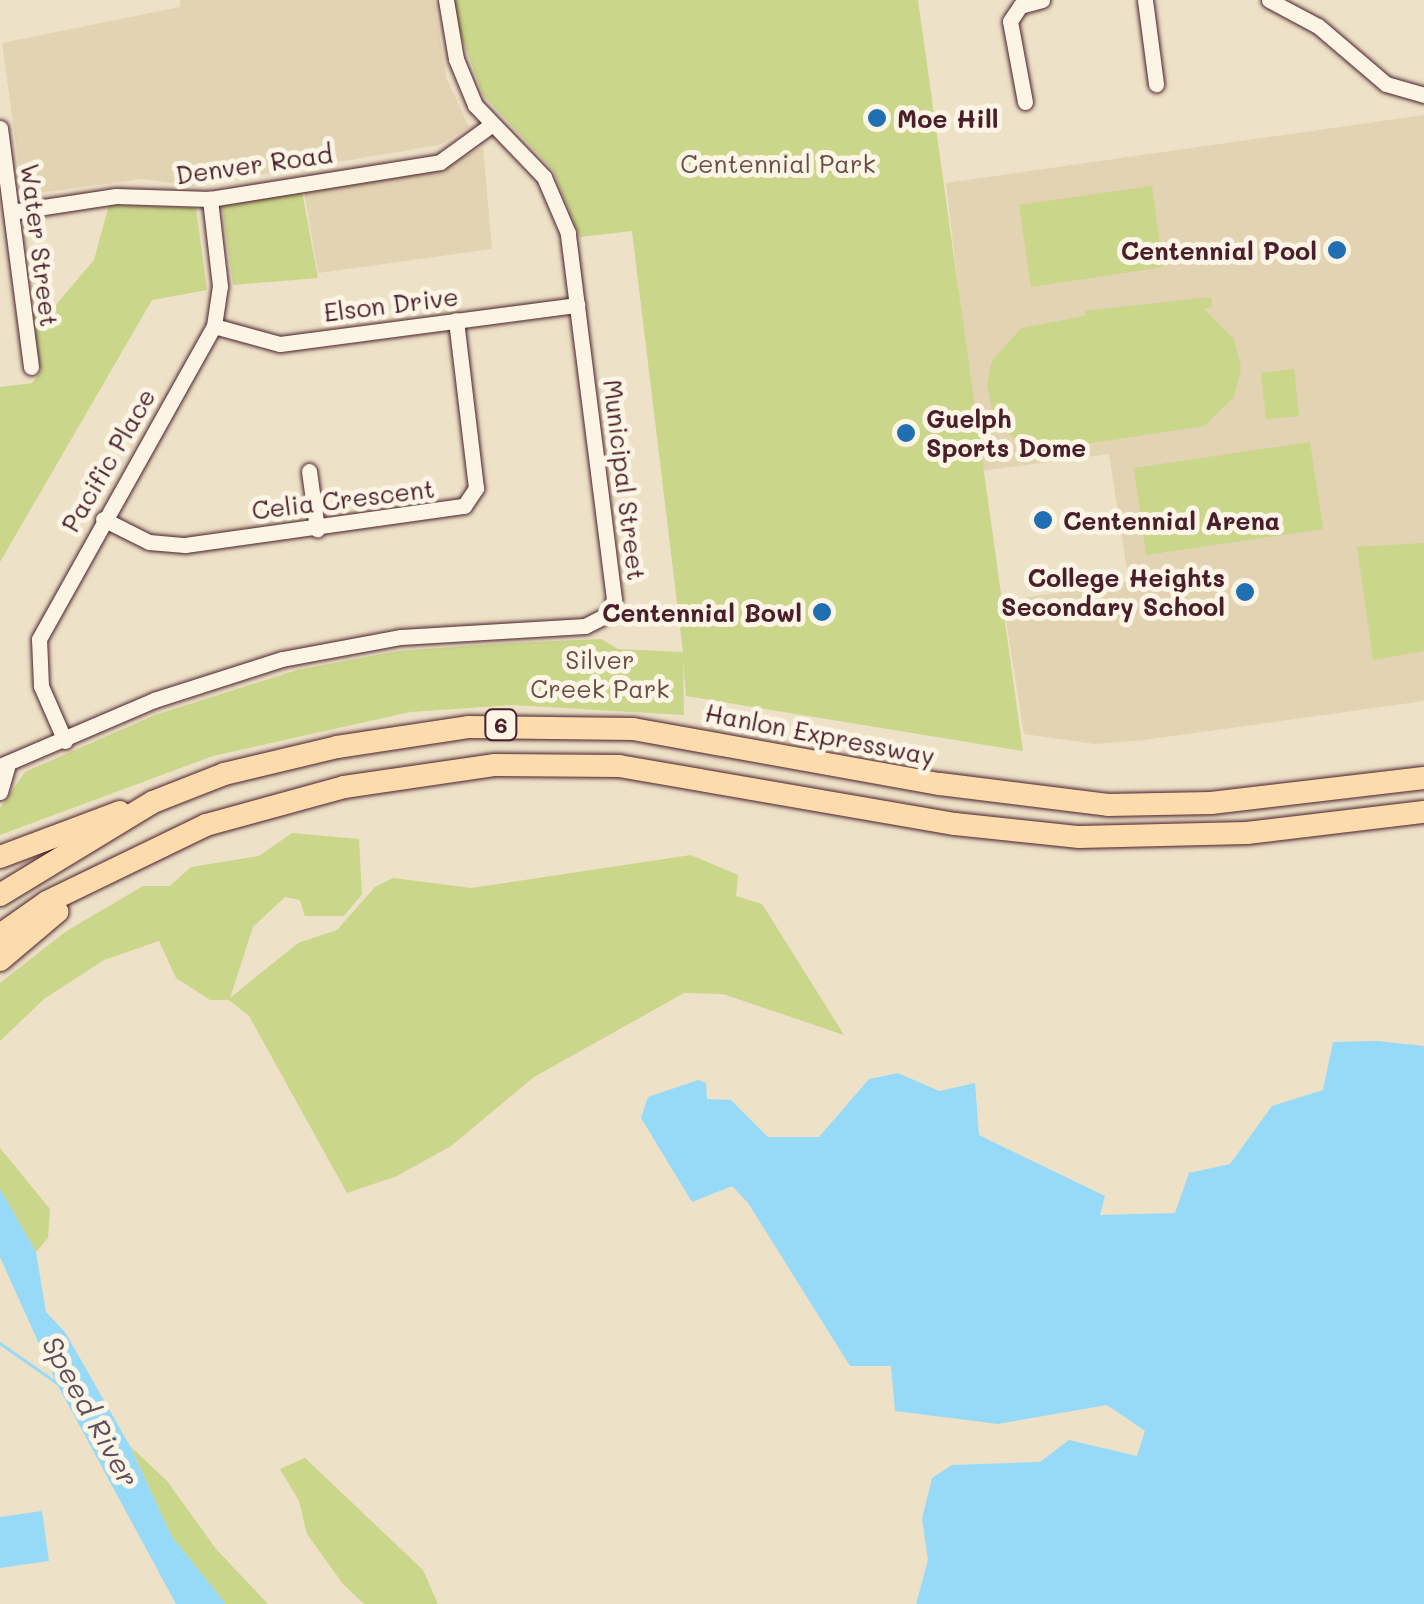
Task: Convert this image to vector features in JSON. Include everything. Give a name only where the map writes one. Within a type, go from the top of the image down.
[{"type":"highway","name":"Hanlon Expressway","points":[[0,895],[152,802],[308,753],[418,732],[518,724],[633,729],[1074,803],[1211,803],[1424,778]]},
{"type":"highway","name":"6","points":[[0,935],[98,879],[206,825],[344,786],[495,764],[675,773],[955,824],[1079,837],[1247,833],[1424,812]]},
{"type":"highway","points":[[0,857],[152,802]]},
{"type":"highway","points":[[0,960],[98,879]]},
{"type":"street","name":"Municipal Street","points":[[0,792],[3,767],[154,700],[282,659],[397,637],[585,626],[605,619],[614,600],[568,233],[552,191],[491,124],[463,82],[446,0]]},
{"type":"street","points":[[1025,102],[1010,21],[1020,6],[1042,0]]},
{"type":"street","points":[[1146,0],[1156,84]]},
{"type":"street","points":[[1269,0],[1318,26],[1386,84],[1424,96]]},
{"type":"street","name":"Denver Road","points":[[11,212],[116,196],[210,199],[440,162],[491,124]]},
{"type":"street","name":"Water Street","points":[[0,128],[31,367]]},
{"type":"street","name":"Pacific Place","points":[[65,741],[40,686],[39,639],[214,326],[220,286],[210,199]]},
{"type":"street","name":"Elson Drive","points":[[214,326],[280,344],[577,306]]},
{"type":"street","name":"Celia Crescent","points":[[103,520],[172,545],[456,510],[470,501],[476,488],[456,320]]},
{"type":"street","points":[[309,471],[316,529]]},
{"type":"shaded area","points":[[180,0],[434,0],[446,77],[469,127],[440,145],[194,186],[142,179],[23,195],[2,43],[180,7]]},
{"type":"shaded area","points":[[1424,115],[1424,701],[1144,740],[1095,744],[1024,734],[1003,601],[1129,582],[1109,454],[980,471],[946,183]]},
{"type":"shaded area","points":[[483,147],[492,249],[318,273],[304,191],[442,169]]},
{"type":"green space","name":"Centennial Park","points":[[448,0],[918,0],[1023,751],[686,696],[683,660],[684,715],[512,705],[410,712],[213,756],[0,835],[0,808],[25,772],[155,715],[297,670],[398,651],[492,644],[601,639],[618,649],[683,652],[632,231],[580,237],[553,170],[483,95]]},
{"type":"green space","points":[[1152,186],[1163,267],[1031,287],[1019,205]]},
{"type":"green space","points":[[302,192],[318,278],[233,285],[222,204]]},
{"type":"green space","points":[[109,205],[196,208],[207,290],[152,300],[0,562],[0,387],[32,383],[41,371],[31,313],[49,313],[94,260]]},
{"type":"green space","points":[[1211,297],[1212,307],[1204,309],[1234,339],[1241,368],[1234,397],[1204,426],[1045,450],[1012,437],[993,415],[987,385],[992,361],[1021,328],[1085,316],[1085,311]]},
{"type":"green space","points":[[1294,369],[1299,416],[1266,419],[1261,373]]},
{"type":"green space","points":[[1310,442],[1323,529],[1146,555],[1134,468]]},
{"type":"green space","points":[[1424,543],[1424,651],[1373,660],[1357,547]]},
{"type":"green space","points":[[292,833],[359,839],[362,894],[344,916],[305,916],[300,900],[285,897],[253,927],[230,998],[298,943],[337,930],[375,887],[393,878],[471,888],[691,855],[738,875],[736,896],[762,904],[844,1035],[723,994],[684,993],[534,1077],[451,1146],[397,1176],[347,1193],[249,1016],[229,1000],[210,1000],[176,978],[159,941],[104,960],[44,999],[0,1041],[0,983],[65,932],[143,886],[170,886],[191,867],[259,856]]},
{"type":"green space","points":[[0,1148],[50,1209],[48,1238],[36,1252],[0,1189]]},
{"type":"green space","points":[[130,1446],[167,1481],[216,1549],[268,1604],[226,1604],[172,1537]]},
{"type":"green space","points":[[305,1458],[423,1570],[438,1604],[364,1604],[343,1584],[307,1534],[299,1501],[280,1469]]},
{"type":"water","points":[[1333,1042],[1424,1046],[1424,1604],[916,1604],[928,1560],[922,1519],[932,1478],[952,1465],[1040,1462],[1069,1440],[1137,1456],[1145,1431],[1107,1405],[998,1424],[895,1411],[891,1366],[850,1366],[748,1203],[732,1186],[692,1202],[641,1118],[648,1097],[698,1080],[706,1083],[707,1099],[731,1100],[768,1137],[819,1137],[869,1079],[898,1073],[939,1091],[975,1083],[979,1135],[1105,1196],[1100,1215],[1175,1213],[1189,1173],[1230,1164],[1272,1106],[1323,1090]]},
{"type":"water","name":"Speed River","points":[[0,1189],[36,1252],[46,1312],[65,1332],[130,1446],[172,1537],[226,1604],[176,1604],[57,1384],[0,1257]]},
{"type":"water","points":[[42,1511],[49,1561],[0,1568],[0,1517]]},
{"type":"waterway","name":"Speed River","points":[[0,1343],[60,1385]]},
{"type":"place","name":"Moe Hill","points":[[877,118]]},
{"type":"place","name":"Centennial Pool","points":[[1337,250]]},
{"type":"place","name":"Guelph Sports Dome","points":[[906,433]]},
{"type":"place","name":"Centennial Arena","points":[[1043,520]]},
{"type":"place","name":"College Heights Secondary School","points":[[1245,592]]},
{"type":"place","name":"Centennial Bowl","points":[[822,612]]},
{"type":"park label","name":"Silver Creek Park","points":[[600,674]]}]
